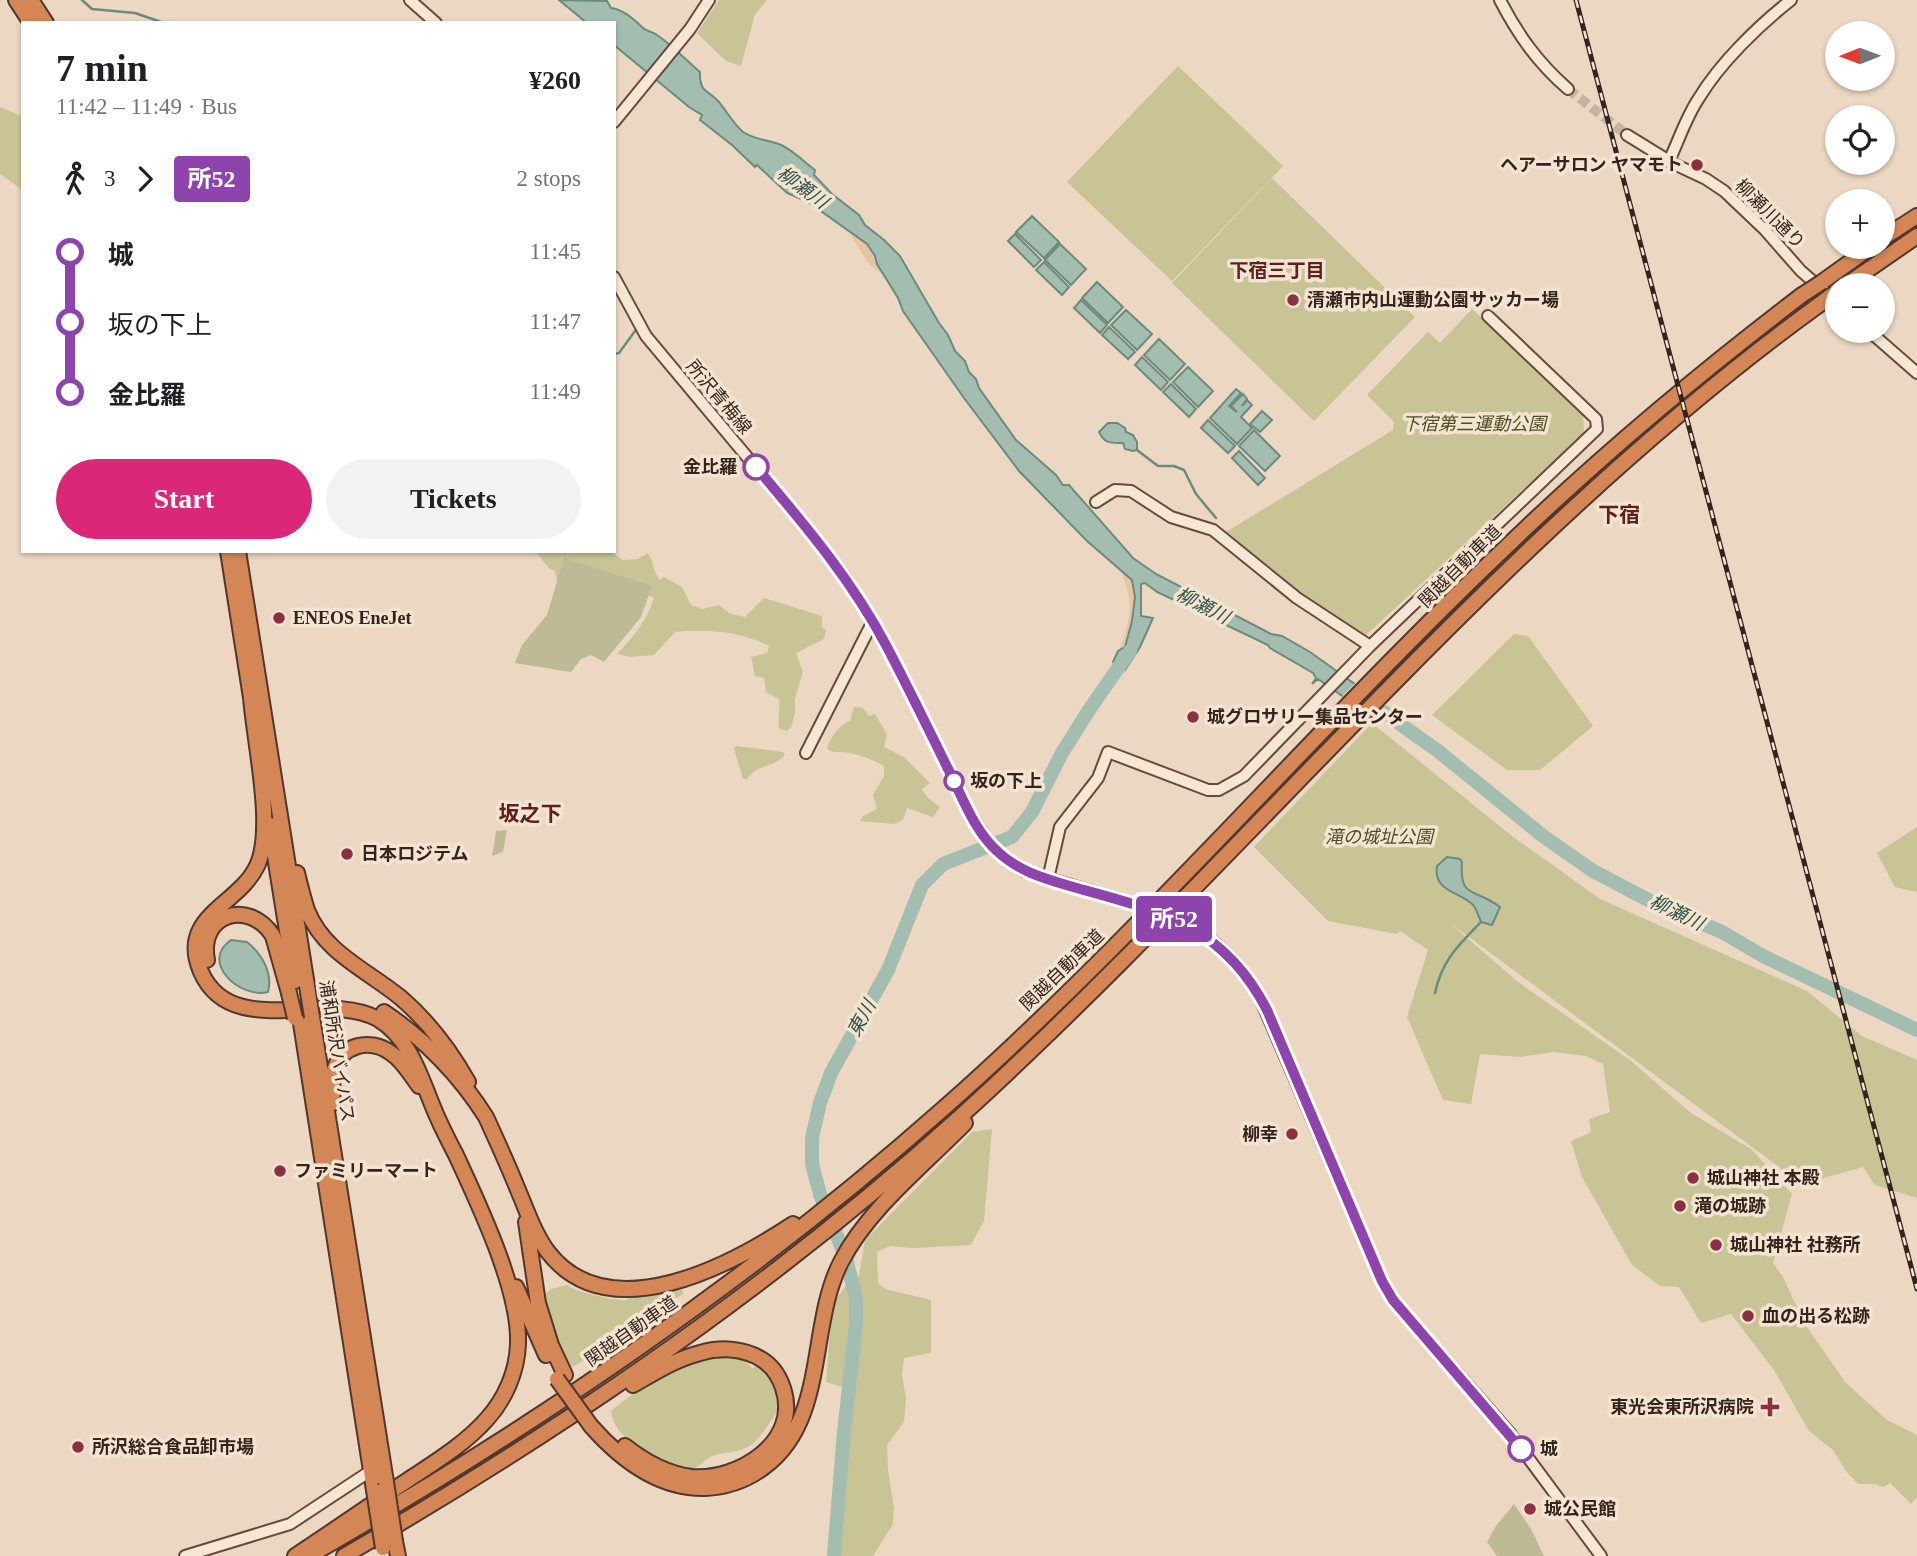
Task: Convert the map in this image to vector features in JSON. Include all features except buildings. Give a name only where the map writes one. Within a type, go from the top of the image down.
[{"type":"highway","points":[[16,0],[30,21]]},
{"type":"highway","points":[[31,0],[45,21]]},
{"type":"highway","points":[[1895,230],[1917,216]]},
{"type":"highway","name":"関越自動車道","points":[[1866,273],[1917,236]]},
{"type":"highway","name":"関越自動車道","points":[[309,1556],[438,1481],[666,1331],[946,1107],[1109,951],[1417,635],[1567,489],[1652,414],[1802,295],[1854,259]]},
{"type":"highway","name":"関越自動車道","points":[[344,1556],[477,1476],[675,1346],[850,1212],[961,1116],[1139,943],[1431,644],[1541,537],[1662,429],[1825,302]]},
{"type":"highway","name":"浦和所沢バイパス","points":[[228,553],[312,1089],[377,1467],[388,1548],[398,1556]]},
{"type":"highway","name":"浦和所沢バイパス","points":[[238,553],[271,759],[298,993]]},
{"type":"highway","points":[[251,697],[264,841],[259,860],[250,877],[207,917],[198,931],[196,948],[202,975],[219,995],[243,1007],[274,1010],[334,1007],[355,1010],[375,1018],[392,1030],[406,1047],[419,1071],[484,1219],[561,1377],[613,1448],[636,1467],[673,1484],[710,1488],[735,1482],[758,1472],[789,1443],[803,1414],[826,1302],[835,1275],[861,1231],[966,1122],[1026,1053]]},
{"type":"highway","points":[[271,759],[304,899],[313,922],[334,949],[390,989],[423,1018],[454,1057],[486,1117],[538,1236],[555,1260],[588,1282],[621,1288],[656,1286],[709,1270],[811,1216]]},
{"type":"highway","points":[[298,993],[277,946],[263,923],[249,916],[234,915],[227,916],[214,925],[207,938],[206,955],[211,971],[227,990],[253,1001],[342,999],[373,1007],[409,1031],[442,1062],[469,1091],[486,1117]]},
{"type":"highway","name":"浦和所沢バイパス","points":[[302,1018],[336,1169],[377,1467]]},
{"type":"highway","points":[[336,1169],[333,1073],[340,1058],[351,1048],[366,1044],[389,1051],[403,1064],[432,1104]]},
{"type":"highway","points":[[518,1190],[526,1216],[538,1303],[561,1377]]},
{"type":"highway","points":[[295,1556],[459,1444],[487,1419],[502,1397],[516,1360],[516,1319],[510,1292],[484,1219]]},
{"type":"highway","points":[[477,1476],[515,1457],[653,1373],[696,1353],[732,1349],[758,1357],[778,1376],[785,1393],[783,1421],[775,1440],[754,1461],[720,1475],[689,1476],[657,1467],[595,1424]]},
{"type":"street","points":[[410,0],[434,21]]},
{"type":"street","points":[[616,120],[684,36],[709,0]]},
{"type":"street","points":[[1500,0],[1511,23],[1532,54],[1568,89]]},
{"type":"street","points":[[1669,161],[1691,111],[1706,86],[1770,18],[1791,0]]},
{"type":"street","name":"柳瀬川通り","points":[[1627,135],[1724,191],[1765,230],[1801,271],[1825,285]]},
{"type":"street","name":"所沢青梅線","points":[[616,282],[646,336],[829,555],[873,621],[983,834],[1005,858],[1024,871],[1181,921],[1209,938],[1232,958],[1259,996],[1382,1281],[1393,1300],[1509,1432],[1601,1556]]},
{"type":"street","points":[[1048,879],[1060,827],[1098,778],[1108,752],[1208,790],[1219,790],[1244,776],[1370,646],[1597,429],[1596,419],[1488,316]]},
{"type":"street","points":[[1883,343],[1917,373]]},
{"type":"street","points":[[1096,502],[1115,490],[1131,491],[1171,517],[1213,530],[1297,598],[1370,646]]},
{"type":"street","points":[[806,753],[873,621]]},
{"type":"street","points":[[186,1556],[290,1524],[377,1467]]},
{"type":"green space","points":[[719,0],[767,0],[755,14],[741,66],[726,61],[697,33]]},
{"type":"green space","points":[[1178,66],[1283,166],[1172,281],[1067,182]]},
{"type":"green space","points":[[0,107],[21,116],[21,189],[0,174]]},
{"type":"green space","name":"清瀬市内山運動公園サッカー場","points":[[1272,178],[1415,317],[1314,421],[1172,283]]},
{"type":"green space","name":"下宿第三運動公園","points":[[1472,309],[1583,415],[1584,433],[1365,636],[1301,593],[1226,532],[1393,430],[1394,422],[1367,395],[1428,332],[1440,343]]},
{"type":"green space","points":[[537,553],[613,553],[623,560],[638,559],[648,553],[660,580],[664,577],[682,587],[691,605],[702,609],[718,605],[731,614],[745,617],[764,598],[822,616],[822,627],[826,630],[824,639],[796,653],[803,672],[795,698],[791,728],[786,731],[779,728],[779,699],[766,692],[764,678],[755,676],[751,657],[767,653],[769,646],[735,634],[687,631],[675,632],[654,655],[630,657],[617,654],[639,628],[654,598],[635,588],[558,584],[555,571]]},
{"type":"green space","points":[[1514,634],[1528,636],[1593,726],[1540,770],[1507,770],[1432,715]]},
{"type":"green space","points":[[854,707],[863,708],[869,716],[875,714],[887,734],[884,747],[904,757],[930,783],[922,789],[927,797],[940,807],[933,817],[907,808],[903,820],[895,824],[860,821],[863,816],[877,809],[873,795],[884,776],[884,766],[858,755],[827,749],[836,732],[850,721]]},
{"type":"green space","name":"滝の城址公園","points":[[1372,723],[1512,836],[1600,899],[1807,991],[1862,1036],[1917,1060],[1917,1198],[1875,1185],[1863,1167],[1802,1184],[1450,923],[1518,982],[1631,1061],[1691,1113],[1751,1149],[1792,1194],[1773,1263],[1783,1277],[1804,1323],[1846,1383],[1887,1420],[1917,1435],[1917,1497],[1911,1504],[1890,1483],[1883,1487],[1858,1484],[1833,1450],[1809,1431],[1774,1370],[1731,1314],[1701,1323],[1679,1287],[1660,1286],[1632,1265],[1582,1177],[1571,1141],[1591,1132],[1589,1119],[1610,1112],[1603,1064],[1586,1056],[1553,1052],[1521,1057],[1480,1054],[1471,1104],[1443,1100],[1407,1017],[1428,950],[1400,931],[1397,934],[1328,921],[1254,847]]},
{"type":"green space","points":[[736,746],[783,752],[785,755],[743,779],[734,749]]},
{"type":"green space","points":[[1917,827],[1917,892],[1895,887],[1877,853]]},
{"type":"green space","points":[[992,1129],[984,1221],[971,1245],[914,1248],[890,1246],[877,1252],[878,1283],[885,1289],[931,1300],[931,1353],[904,1358],[904,1422],[887,1445],[894,1509],[893,1524],[873,1556],[837,1556],[854,1391],[826,1382],[832,1305],[845,1287],[859,1276],[865,1240],[972,1132]]},
{"type":"green space","points":[[567,1285],[586,1293],[622,1300],[627,1300],[630,1296],[648,1297],[676,1288],[684,1294],[674,1299],[649,1323],[610,1331],[612,1336],[618,1334],[623,1338],[620,1343],[571,1367],[557,1343],[545,1295],[551,1289]]},
{"type":"green space","points":[[710,1357],[743,1359],[752,1368],[759,1366],[774,1385],[778,1406],[754,1443],[741,1450],[710,1457],[698,1467],[688,1469],[660,1460],[635,1445],[619,1431],[611,1411],[622,1402],[671,1372]]},
{"type":"sand","points":[[850,234],[867,244],[882,274],[868,263]]},
{"type":"sand","points":[[1120,569],[1131,579],[1135,596],[1130,629],[1119,651],[1130,610],[1128,591]]},
{"type":"shaded area","points":[[564,558],[652,586],[641,617],[604,662],[591,655],[581,659],[571,672],[515,663],[522,645],[547,615]]},
{"type":"shaded area","points":[[507,830],[503,852],[492,856],[496,831]]},
{"type":"shaded area","points":[[1514,1504],[1531,1529],[1544,1556],[1497,1556],[1487,1542]]},
{"type":"water","points":[[559,0],[607,1],[611,8],[633,18],[644,29],[663,39],[700,72],[703,88],[719,102],[743,132],[784,146],[815,170],[814,175],[832,194],[859,215],[865,225],[900,256],[955,351],[965,361],[979,388],[1016,440],[1056,475],[1063,485],[1069,485],[1133,558],[1156,574],[1310,652],[1391,710],[1379,722],[1318,679],[1312,684],[1316,678],[1313,673],[1268,645],[1157,592],[1145,583],[1141,584],[1141,616],[1153,618],[1140,647],[1125,670],[1113,662],[1118,651],[1125,647],[1132,621],[1135,597],[1132,580],[1087,541],[1019,471],[903,311],[867,244],[808,202],[787,193],[757,165],[755,167],[700,120],[702,115],[616,47],[616,21],[585,21]]},
{"type":"water","points":[[1032,216],[1059,242],[1044,258],[1016,232]]},
{"type":"water","points":[[1015,234],[1041,260],[1034,267],[1008,241]]},
{"type":"water","points":[[1060,244],[1086,269],[1071,285],[1045,260]]},
{"type":"water","points":[[1044,262],[1069,287],[1062,295],[1036,270]]},
{"type":"water","points":[[1097,282],[1123,307],[1108,323],[1082,298]]},
{"type":"water","points":[[1081,300],[1107,325],[1100,333],[1074,308]]},
{"type":"water","points":[[1126,310],[1152,334],[1137,350],[1111,325]]},
{"type":"water","points":[[1109,327],[1135,352],[1128,359],[1102,335]]},
{"type":"water","points":[[1159,339],[1185,364],[1170,380],[1144,355]]},
{"type":"water","points":[[1142,357],[1168,382],[1161,390],[1135,365]]},
{"type":"water","points":[[1188,367],[1213,391],[1198,407],[1173,382]]},
{"type":"water","points":[[1171,384],[1196,409],[1189,417],[1163,392]]},
{"type":"water","points":[[1236,389],[1241,393],[1229,406],[1237,412],[1231,406],[1243,394],[1247,399],[1242,406],[1247,400],[1252,405],[1241,417],[1252,428],[1237,444],[1210,418]]},
{"type":"water","points":[[1262,411],[1272,420],[1260,432],[1250,424]]},
{"type":"water","points":[[1208,420],[1235,446],[1228,453],[1201,428]]},
{"type":"water","points":[[1108,423],[1117,423],[1133,435],[1137,450],[1125,449],[1123,443],[1111,443],[1103,439],[1099,432]]},
{"type":"water","points":[[1254,430],[1280,456],[1265,471],[1239,446]]},
{"type":"water","points":[[1239,451],[1265,478],[1258,485],[1232,458]]},
{"type":"water","points":[[1447,857],[1460,859],[1462,862],[1466,888],[1500,907],[1492,925],[1481,922],[1469,901],[1439,882],[1437,866]]},
{"type":"water","points":[[231,940],[247,942],[262,958],[268,971],[268,992],[246,990],[227,977],[219,958],[222,949]]},
{"type":"pier","points":[[1357,681],[1388,704],[1372,721],[1340,699]]},
{"type":"waterway","points":[[82,0],[92,9],[135,13],[158,21]]},
{"type":"waterway","points":[[616,354],[635,331]]},
{"type":"waterway","points":[[1137,450],[1158,466],[1174,466],[1184,470],[1196,494],[1216,518]]},
{"type":"waterway","name":"東川","points":[[834,1556],[856,1325],[856,1299],[846,1258],[820,1194],[812,1164],[812,1138],[820,1103],[831,1073],[888,970],[922,885],[943,864],[1012,837],[1032,812],[1062,753],[1130,651]]},
{"type":"waterway","name":"柳瀬川","points":[[1372,704],[1438,751],[1543,836],[1593,871],[1917,1030]]},
{"type":"waterway","points":[[1435,993],[1447,962],[1481,922]]},
{"type":"tunnel","points":[[1568,89],[1627,135]]},
{"type":"railway","points":[[1576,0],[1917,1289]]},
{"type":"bus line","name":"所52","points":[[756,467],[829,555],[876,626],[969,811],[990,844],[1024,871],[1181,921],[1209,938],[1242,969],[1267,1010],[1382,1281],[1393,1300],[1521,1449]]},
{"type":"place","name":"ヘアーサロン ヤマモト","points":[[1697,165]]},
{"type":"place","name":"清瀬市内山運動公園サッカー場","points":[[1293,300]]},
{"type":"place","name":"金比羅","points":[[756,467]]},
{"type":"place","name":"ENEOS EneJet","points":[[279,618]]},
{"type":"place","name":"城グロサリー集品センター","points":[[1193,717]]},
{"type":"place","name":"坂の下上","points":[[954,781]]},
{"type":"place","name":"日本ロジテム","points":[[347,854]]},
{"type":"place","name":"柳幸","points":[[1292,1134]]},
{"type":"place","name":"ファミリーマート","points":[[280,1171]]},
{"type":"place","name":"城山神社 本殿","points":[[1693,1178]]},
{"type":"place","name":"滝の城跡","points":[[1680,1206]]},
{"type":"place","name":"城山神社 社務所","points":[[1716,1245]]},
{"type":"place","name":"血の出る松跡","points":[[1748,1316]]},
{"type":"place","name":"東光会東所沢病院","points":[[1770,1407]]},
{"type":"place","name":"所沢総合食品卸市場","points":[[78,1447]]},
{"type":"place","name":"城","points":[[1521,1449]]},
{"type":"place","name":"城公民館","points":[[1530,1509]]},
{"type":"district","name":"下宿三丁目","points":[[1277,270]]},
{"type":"district","name":"下宿","points":[[1619,515]]},
{"type":"district","name":"坂之下","points":[[530,814]]}]
